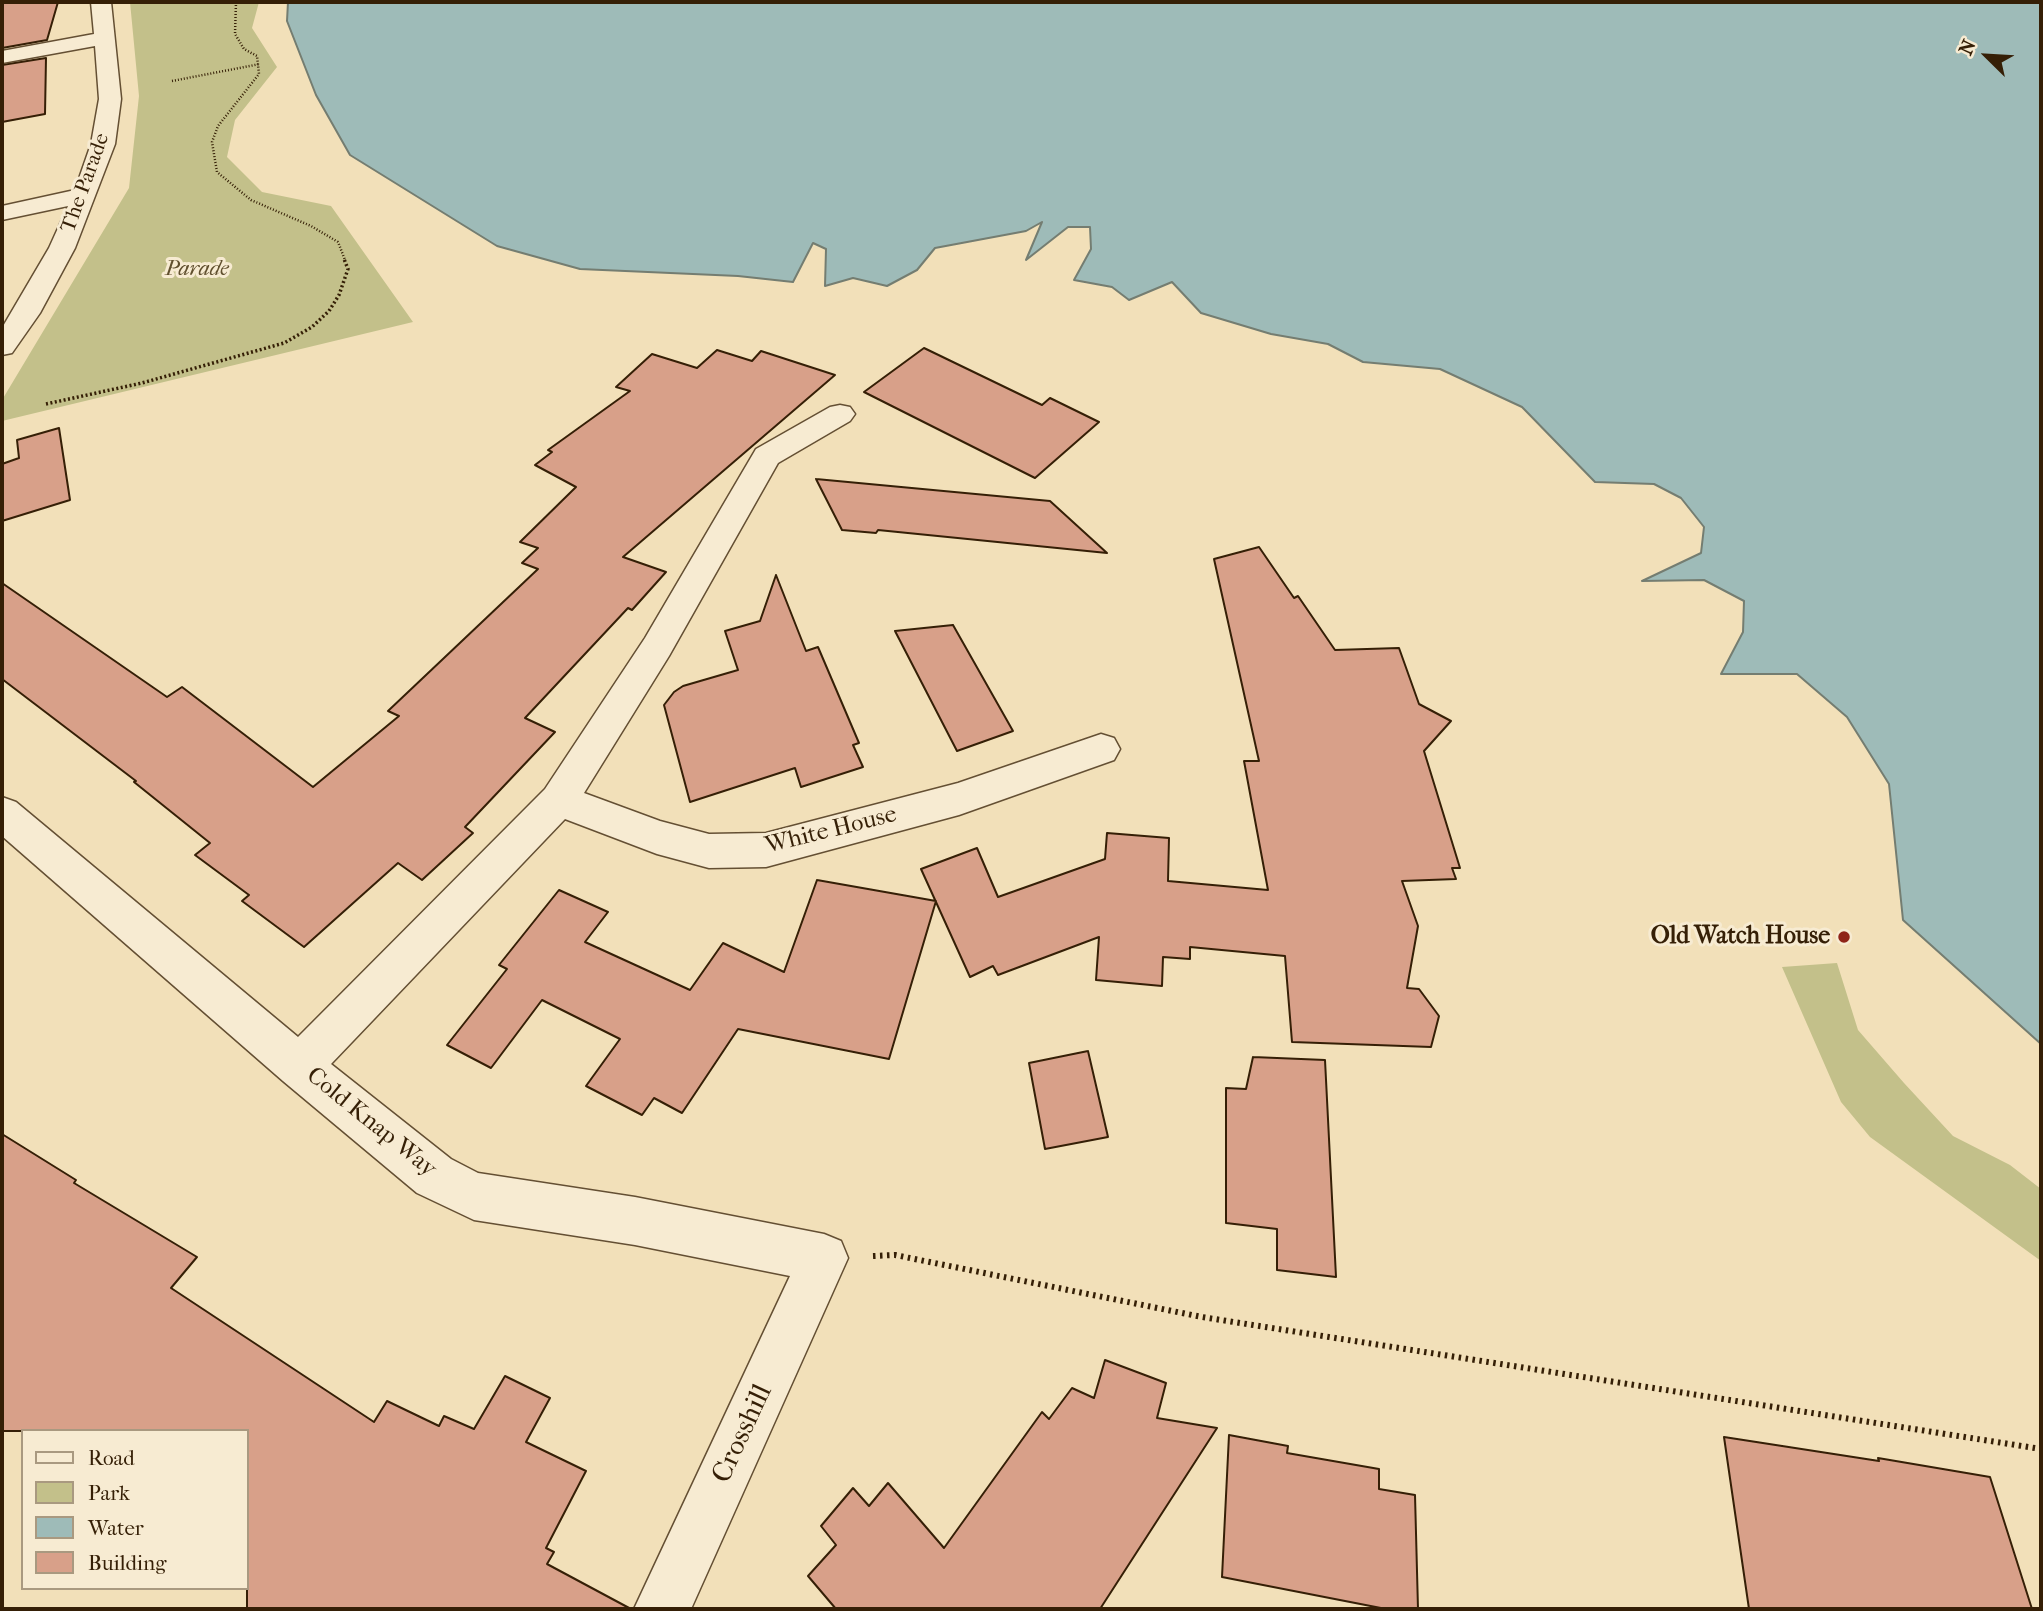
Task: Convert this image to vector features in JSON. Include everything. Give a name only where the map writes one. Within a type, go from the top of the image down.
[{"type":"street","name":"The Parade","points":[[2,347],[26,313],[62,248],[103,145],[110,99],[101,2]]},
{"type":"street","points":[[2,57],[104,38]]},
{"type":"street","points":[[2,214],[85,195]]},
{"type":"street","points":[[299,1066],[559,800],[657,647],[767,456],[840,414]]},
{"type":"street","name":"White House","points":[[559,800],[657,837],[709,851],[766,850],[959,799],[1101,749]]},
{"type":"street","name":"Cold Knap Way","points":[[2,813],[299,1066],[434,1176],[474,1196],[635,1221],[824,1258]]},
{"type":"street","name":"Crosshill","points":[[662,1609],[824,1258]]},
{"type":"path","points":[[46,404],[142,383],[284,343],[312,327],[329,311],[339,295],[348,270],[338,242],[311,226],[251,200],[217,172],[212,142],[218,126],[259,74],[257,56],[244,49],[234,34],[236,2]]},
{"type":"path","points":[[172,81],[260,64]]},
{"type":"path","points":[[824,1258],[895,1255],[1202,1317],[2041,1449]]},
{"type":"green space","name":"Parade","points":[[130,2],[259,2],[252,28],[277,67],[235,120],[227,157],[262,192],[331,206],[413,322],[2,421],[2,400],[129,188],[139,96]]},
{"type":"green space","points":[[1837,963],[1858,1030],[1904,1083],[1953,1136],[2010,1165],[2041,1189],[2041,1261],[1870,1137],[1841,1102],[1782,967]]},
{"type":"water","points":[[288,2],[2041,2],[2041,1044],[1903,920],[1889,784],[1847,717],[1797,674],[1721,674],[1743,632],[1744,601],[1704,580],[1642,581],[1701,553],[1704,527],[1681,498],[1654,484],[1595,482],[1522,407],[1440,369],[1363,362],[1328,344],[1271,334],[1201,313],[1172,282],[1129,300],[1112,287],[1074,280],[1091,249],[1090,227],[1068,227],[1026,260],[1042,222],[1026,231],[935,248],[917,270],[887,286],[853,278],[825,286],[826,249],[813,243],[793,282],[738,276],[580,269],[497,246],[350,155],[316,95],[287,21]]},
{"type":"building","points":[[2,2],[58,2],[47,40],[2,48]]},
{"type":"building","points":[[46,58],[45,114],[2,122],[2,65]]},
{"type":"building","points":[[924,348],[1042,405],[1050,398],[1099,422],[1035,478],[864,392]]},
{"type":"building","points":[[717,350],[752,361],[761,351],[835,375],[623,557],[666,572],[632,610],[628,608],[525,718],[555,732],[465,827],[473,833],[422,880],[398,863],[304,947],[242,901],[249,895],[195,855],[210,843],[134,782],[136,781],[2,679],[2,583],[167,697],[182,687],[313,787],[399,716],[388,711],[538,569],[522,563],[538,548],[520,542],[576,487],[535,465],[552,452],[548,450],[630,391],[616,387],[652,354],[697,368]]},
{"type":"building","points":[[59,428],[70,500],[2,521],[2,464],[19,458],[17,440]]},
{"type":"building","points":[[816,479],[1050,501],[1107,553],[878,530],[876,533],[842,530]]},
{"type":"building","points":[[1259,547],[1294,598],[1298,596],[1335,650],[1399,648],[1419,704],[1451,721],[1424,751],[1460,868],[1452,868],[1456,879],[1402,881],[1418,926],[1407,988],[1419,989],[1439,1016],[1431,1047],[1292,1042],[1285,956],[1190,947],[1190,959],[1163,957],[1162,986],[1096,980],[1099,937],[998,975],[993,966],[970,977],[921,869],[977,848],[998,897],[1105,859],[1107,833],[1169,838],[1168,881],[1268,890],[1244,761],[1259,761],[1214,559]]},
{"type":"building","points":[[776,575],[806,651],[818,647],[859,743],[853,745],[863,767],[801,787],[795,768],[690,802],[664,705],[674,692],[683,686],[738,670],[725,631],[760,621]]},
{"type":"building","points":[[953,625],[1013,731],[957,751],[895,631]]},
{"type":"building","points":[[817,880],[936,901],[889,1059],[738,1029],[682,1113],[654,1098],[642,1115],[586,1086],[620,1039],[542,1000],[491,1068],[447,1045],[507,969],[499,965],[559,890],[608,912],[585,942],[690,990],[723,943],[784,972]]},
{"type":"building","points":[[1088,1051],[1108,1137],[1045,1149],[1029,1063]]},
{"type":"building","points":[[1253,1057],[1325,1060],[1336,1277],[1277,1270],[1277,1229],[1226,1223],[1226,1088],[1246,1089]]},
{"type":"building","points":[[2,1134],[76,1180],[74,1183],[197,1257],[171,1288],[374,1422],[387,1401],[439,1426],[444,1416],[474,1429],[505,1376],[550,1398],[526,1442],[586,1471],[546,1548],[554,1552],[547,1564],[631,1609],[247,1609],[248,1429],[2,1431]]},
{"type":"building","points":[[1105,1360],[1166,1383],[1157,1418],[1217,1428],[1100,1609],[836,1609],[808,1576],[836,1545],[821,1526],[853,1488],[869,1506],[888,1483],[944,1548],[1042,1412],[1049,1419],[1072,1388],[1094,1398]]},
{"type":"building","points":[[1229,1435],[1288,1446],[1287,1453],[1379,1469],[1379,1489],[1415,1495],[1418,1609],[1386,1609],[1222,1577]]},
{"type":"building","points":[[1724,1437],[1879,1461],[1878,1458],[1990,1477],[2032,1609],[1749,1609]]},
{"type":"place","name":"Old Watch House","points":[[1844,937]]}]
